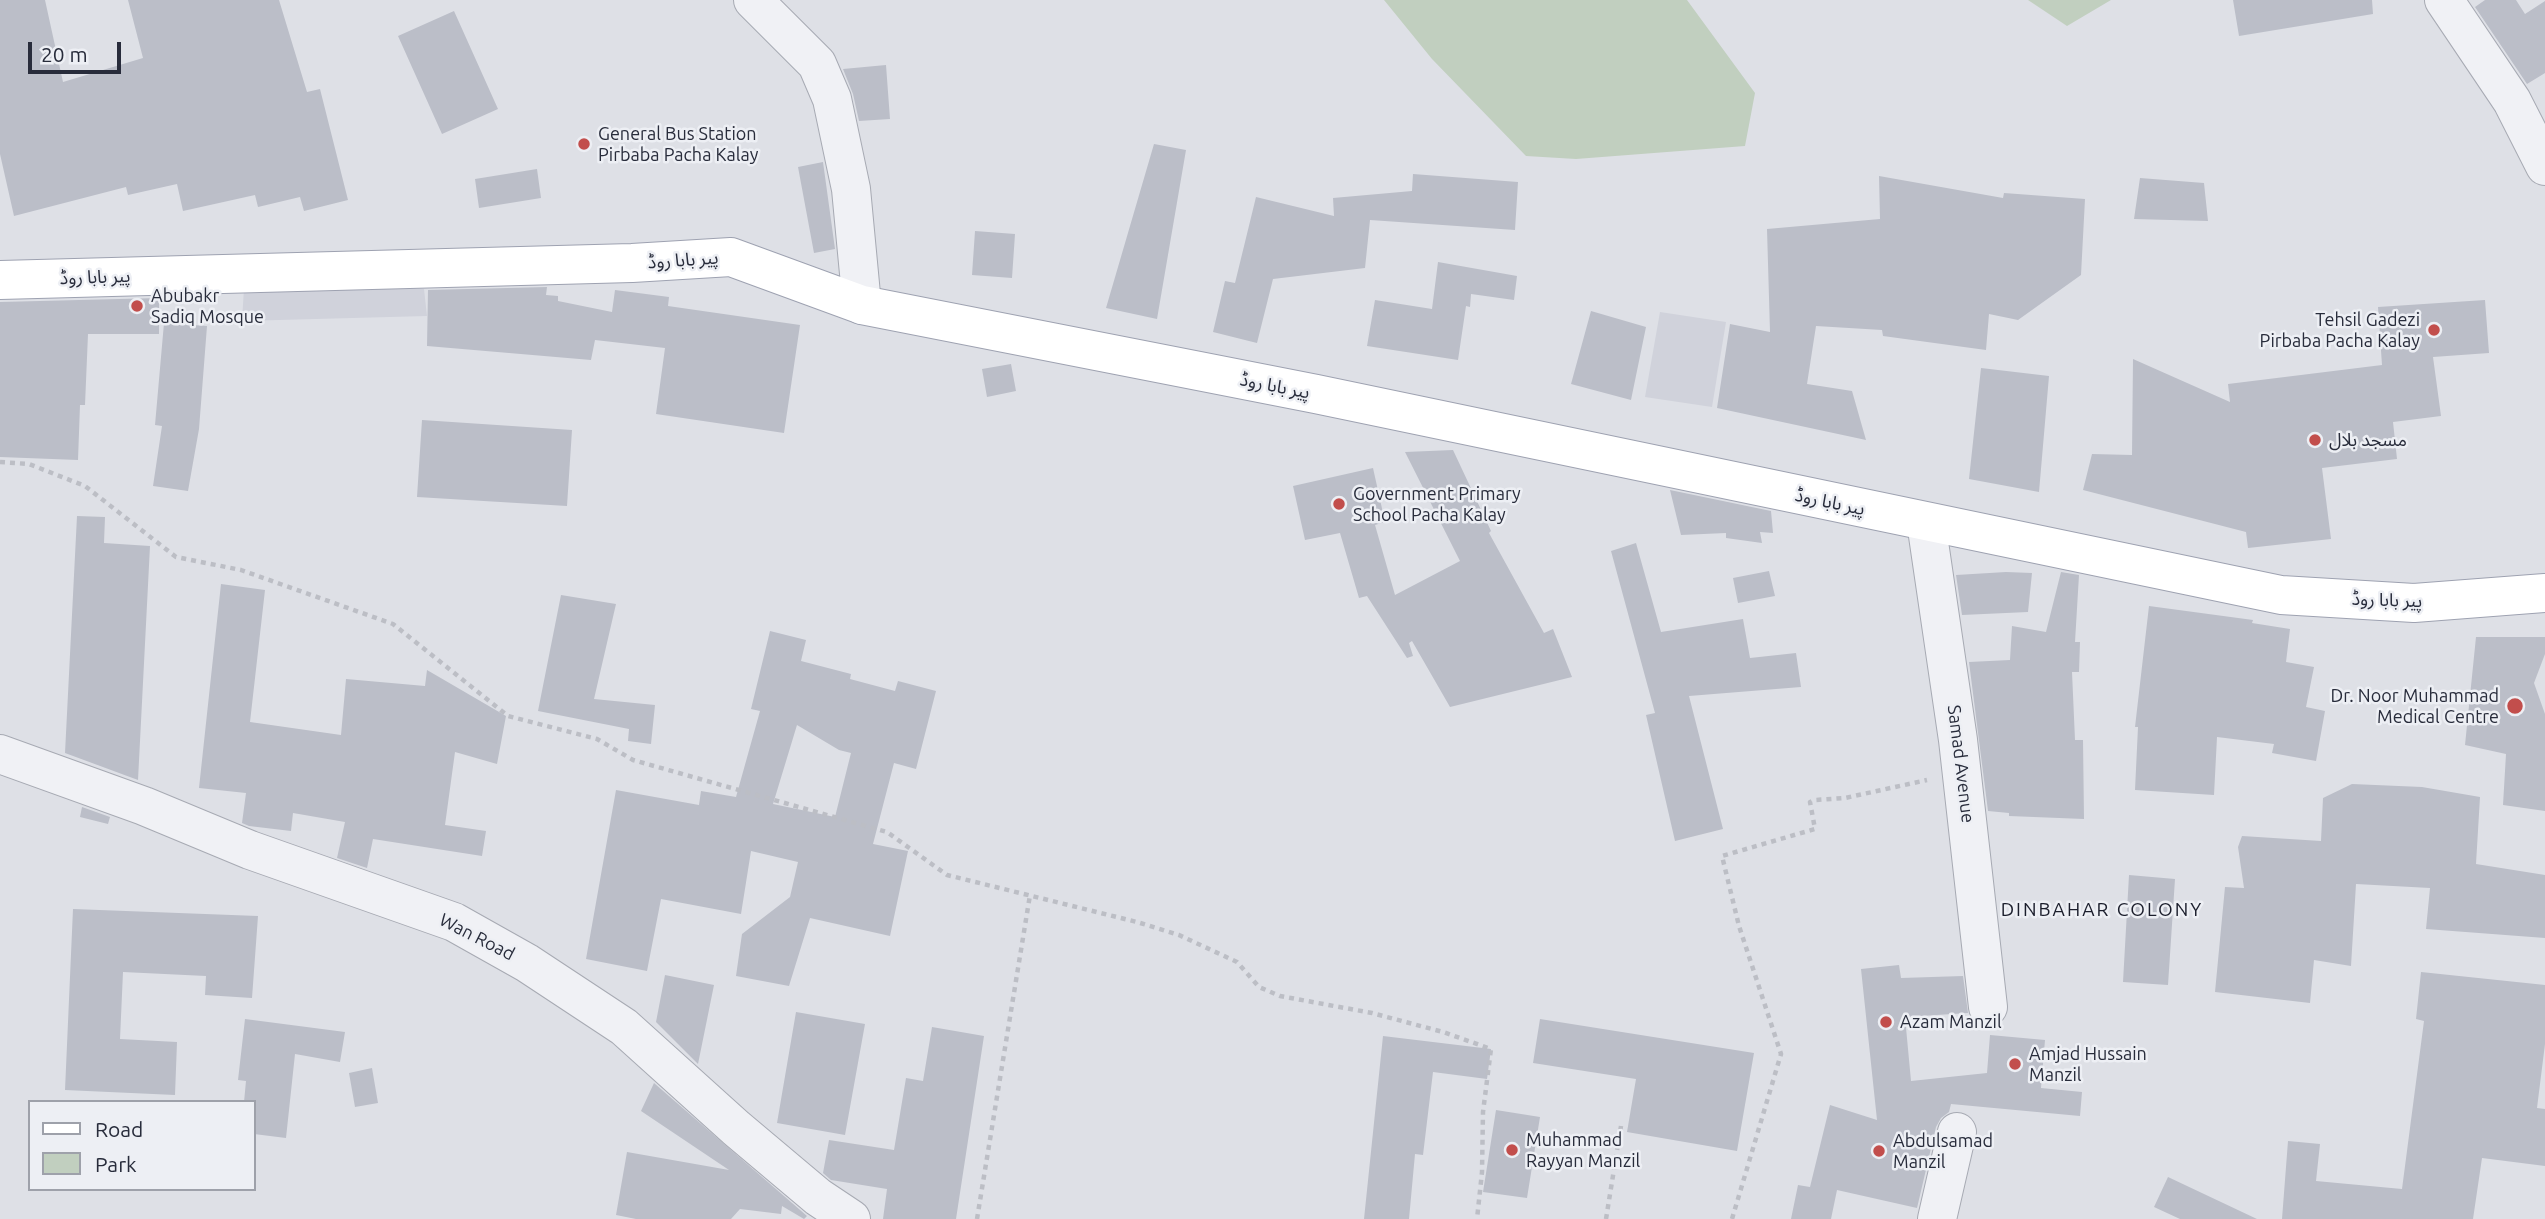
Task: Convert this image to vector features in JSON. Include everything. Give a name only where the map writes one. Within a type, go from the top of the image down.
[{"type":"main road","name":"پیر بابا روڈ","points":[[0,280],[632,263],[731,257],[862,305],[1316,394],[2281,594],[2414,603],[2545,593]]},
{"type":"street","points":[[753,0],[817,64],[832,99],[851,189],[862,305]]},
{"type":"street","points":[[2444,0],[2512,101],[2545,166]]},
{"type":"street","name":"Samad Avenue","points":[[1926,522],[1962,773],[1988,1007]]},
{"type":"street","points":[[2491,597],[2545,609]]},
{"type":"street","name":"Wan Road","points":[[0,754],[144,806],[250,850],[454,922],[527,962],[624,1027],[736,1128],[818,1197],[851,1219]]},
{"type":"street","points":[[1937,1219],[1957,1132]]},
{"type":"path","points":[[0,462],[29,464],[86,486],[176,557],[241,570],[393,624],[508,716],[597,739],[633,760],[887,832],[947,875],[1179,936],[1237,962],[1259,988],[1280,996],[1372,1013],[1443,1032],[1491,1049],[1483,1112],[1482,1172],[1477,1219]]},
{"type":"path","points":[[1732,1219],[1781,1054],[1739,926],[1722,856],[1815,829],[1810,802],[1815,800],[1845,798],[1962,773]]},
{"type":"path","points":[[976,1219],[1030,895]]},
{"type":"path","points":[[1606,1219],[1621,1126]]},
{"type":"shaded area","points":[[244,288],[424,289],[427,316],[242,321]]},
{"type":"shaded area","points":[[1660,312],[1726,322],[1712,407],[1645,397]]},
{"type":"green space","points":[[1384,0],[1687,0],[1755,93],[1745,146],[1576,159],[1526,156],[1432,59]]},
{"type":"green space","points":[[2028,0],[2111,0],[2067,26]]},
{"type":"building","points":[[0,0],[45,0],[63,82],[143,58],[128,0],[279,0],[307,92],[320,89],[348,200],[304,211],[300,197],[258,207],[255,195],[183,211],[177,184],[128,195],[126,187],[14,216],[0,154]]},
{"type":"building","points":[[2233,0],[2372,0],[2373,14],[2239,36]]},
{"type":"building","points":[[2485,0],[2516,0],[2525,14],[2545,1],[2545,73],[2527,84],[2475,7]]},
{"type":"building","points":[[454,11],[498,109],[442,134],[398,36]]},
{"type":"building","points":[[886,65],[890,119],[859,121],[853,94],[843,69]]},
{"type":"building","points":[[1154,144],[1186,150],[1157,319],[1106,308]]},
{"type":"building","points":[[823,162],[835,249],[814,253],[798,167]]},
{"type":"building","points":[[537,169],[541,198],[479,208],[475,179]]},
{"type":"building","points":[[1413,174],[1518,182],[1515,230],[1370,220],[1365,268],[1273,279],[1257,343],[1213,332],[1225,281],[1235,283],[1256,197],[1334,216],[1333,198],[1412,191]]},
{"type":"building","points":[[1879,176],[2003,198],[2004,193],[2085,199],[2081,275],[2018,320],[1989,314],[1986,350],[1883,336],[1882,330],[1816,326],[1807,384],[1852,391],[1866,440],[1717,408],[1730,324],[1770,332],[1767,229],[1880,219]]},
{"type":"building","points":[[2140,178],[2204,183],[2208,221],[2134,219]]},
{"type":"building","points":[[975,231],[1015,234],[1012,278],[972,275]]},
{"type":"building","points":[[1438,262],[1517,276],[1514,300],[1471,294],[1470,307],[1466,306],[1458,360],[1367,346],[1375,300],[1432,309]]},
{"type":"building","points":[[547,287],[546,295],[558,296],[558,301],[612,312],[615,290],[669,297],[668,306],[800,325],[784,433],[656,414],[665,348],[595,340],[591,360],[427,346],[428,290]]},
{"type":"building","points":[[159,298],[159,334],[88,334],[85,405],[80,405],[78,460],[0,457],[0,302]]},
{"type":"building","points":[[2485,300],[2489,353],[2433,357],[2441,416],[2393,422],[2397,459],[2322,468],[2331,539],[2248,548],[2246,532],[2083,490],[2092,454],[2132,455],[2133,359],[2230,402],[2228,384],[2382,365],[2378,307]]},
{"type":"building","points":[[1591,311],[1646,327],[1631,400],[1571,384]]},
{"type":"building","points":[[164,323],[207,326],[199,429],[188,491],[153,486],[162,426],[155,425]]},
{"type":"building","points":[[1011,364],[1016,391],[987,397],[982,369]]},
{"type":"building","points":[[1981,368],[2049,376],[2039,492],[1969,479]]},
{"type":"building","points":[[422,420],[572,430],[567,506],[417,497]]},
{"type":"building","points":[[1453,450],[1491,531],[1489,533],[1544,633],[1553,629],[1572,677],[1450,707],[1412,641],[1409,643],[1413,656],[1407,658],[1367,596],[1359,598],[1340,533],[1305,540],[1293,486],[1373,468],[1385,522],[1375,525],[1395,595],[1460,561],[1405,452]]},
{"type":"building","points":[[1670,490],[1771,511],[1773,533],[1760,532],[1762,543],[1726,538],[1726,533],[1681,535]]},
{"type":"building","points":[[77,516],[105,517],[104,543],[150,546],[138,780],[65,753]]},
{"type":"building","points":[[1636,543],[1661,632],[1743,619],[1750,658],[1796,653],[1801,687],[1689,696],[1723,829],[1675,841],[1646,715],[1655,713],[1611,551]]},
{"type":"building","points":[[1769,571],[1775,596],[1738,603],[1733,578]]},
{"type":"building","points":[[2061,572],[2079,575],[2075,642],[2080,642],[2079,672],[2072,672],[2075,740],[2083,740],[2084,819],[2009,816],[2009,813],[1988,811],[1969,662],[2010,660],[2012,626],[2046,632]]},
{"type":"building","points":[[2032,573],[2028,612],[1962,615],[1956,575]]},
{"type":"building","points":[[221,584],[265,590],[250,722],[341,735],[346,679],[425,686],[427,670],[506,716],[497,764],[455,752],[445,825],[486,831],[482,856],[373,839],[367,868],[337,858],[345,822],[293,813],[291,831],[249,826],[242,823],[246,793],[199,788]]},
{"type":"building","points":[[561,595],[616,604],[594,699],[655,705],[651,744],[628,741],[629,729],[538,711]]},
{"type":"building","points":[[2149,606],[2253,620],[2252,623],[2290,629],[2286,662],[2314,667],[2306,707],[2325,711],[2316,761],[2272,753],[2274,744],[2217,737],[2214,795],[2135,790],[2138,727],[2135,727]]},
{"type":"building","points":[[770,631],[806,640],[801,661],[851,674],[850,679],[895,691],[898,681],[936,691],[916,769],[894,763],[873,844],[908,851],[890,936],[810,918],[789,986],[736,976],[742,934],[790,897],[798,862],[751,851],[741,914],[661,899],[647,971],[586,959],[616,790],[699,805],[701,791],[736,797],[760,711],[751,709]],"holes":[[[797,725],[839,750],[851,753],[835,817],[773,804]]]},
{"type":"building","name":"Dr. Noor Muhammad Medical Centre","points":[[2476,637],[2545,637],[2545,654],[2534,683],[2545,714],[2545,811],[2503,805],[2506,754],[2465,745]]},
{"type":"building","points":[[2352,784],[2422,787],[2480,797],[2476,864],[2545,875],[2545,938],[2426,929],[2430,888],[2356,884],[2351,966],[2314,960],[2310,1003],[2215,992],[2225,887],[2244,888],[2238,847],[2242,836],[2321,841],[2323,798]]},
{"type":"building","points":[[82,807],[110,817],[108,824],[80,817]]},
{"type":"building","points":[[2129,875],[2175,879],[2168,985],[2123,982]]},
{"type":"building","points":[[73,909],[258,916],[252,998],[205,995],[206,976],[123,972],[120,1039],[177,1042],[175,1095],[65,1090]]},
{"type":"building","points":[[1899,965],[1901,978],[1963,976],[1968,1013],[1905,1017],[1911,1081],[1987,1073],[1990,1035],[2045,1040],[2041,1088],[2082,1092],[2080,1116],[1951,1104],[1949,1112],[1941,1118],[1936,1127],[1917,1208],[1837,1190],[1831,1219],[1791,1219],[1798,1185],[1810,1187],[1830,1105],[1877,1120],[1861,969]]},
{"type":"building","points":[[2421,972],[2545,985],[2545,1044],[2537,1108],[2545,1109],[2545,1166],[2482,1158],[2473,1219],[2282,1219],[2288,1141],[2320,1144],[2316,1181],[2402,1189],[2424,1021],[2416,1019]]},
{"type":"building","points":[[665,975],[714,985],[698,1064],[656,1022]]},
{"type":"building","points":[[796,1012],[865,1024],[845,1135],[777,1123]]},
{"type":"building","points":[[245,1019],[345,1032],[340,1062],[295,1054],[286,1138],[256,1134],[256,1100],[244,1100],[246,1081],[238,1080]]},
{"type":"building","points":[[1540,1019],[1754,1053],[1737,1151],[1627,1132],[1636,1079],[1533,1063]]},
{"type":"building","points":[[932,1027],[984,1036],[956,1219],[883,1219],[887,1189],[831,1180],[823,1173],[829,1140],[894,1150],[906,1078],[923,1081]]},
{"type":"building","points":[[1383,1036],[1491,1049],[1487,1079],[1433,1072],[1423,1155],[1415,1154],[1409,1219],[1364,1219]]},
{"type":"building","points":[[372,1068],[378,1103],[355,1107],[349,1073]]},
{"type":"building","points":[[654,1083],[807,1216],[804,1219],[782,1206],[781,1214],[740,1209],[731,1219],[636,1219],[616,1215],[627,1152],[729,1170],[641,1111]]},
{"type":"building","name":"Muhammad Rayyan Manzil","points":[[1496,1110],[1540,1117],[1527,1198],[1483,1192]]},
{"type":"building","points":[[2168,1177],[2257,1219],[2180,1219],[2154,1207]]},
{"type":"place","name":"General Bus Station Pirbaba Pacha Kalay","points":[[584,144]]},
{"type":"place","name":"Abubakr Sadiq Mosque","points":[[137,306]]},
{"type":"place","name":"Tehsil Gadezi Pirbaba Pacha Kalay","points":[[2434,330]]},
{"type":"place","name":"مسجد بلال","points":[[2315,440]]},
{"type":"place","name":"Government Primary School Pacha Kalay","points":[[1339,504]]},
{"type":"place","name":"Dr. Noor Muhammad Medical Centre","points":[[2515,706]]},
{"type":"place","name":"Azam Manzil","points":[[1886,1022]]},
{"type":"place","name":"Amjad Hussain Manzil","points":[[2015,1064]]},
{"type":"place","name":"Muhammad Rayyan Manzil","points":[[1512,1150]]},
{"type":"place","name":"Abdulsamad Manzil","points":[[1879,1151]]},
{"type":"district","name":"DINBAHAR COLONY","points":[[2102,910]]}]
